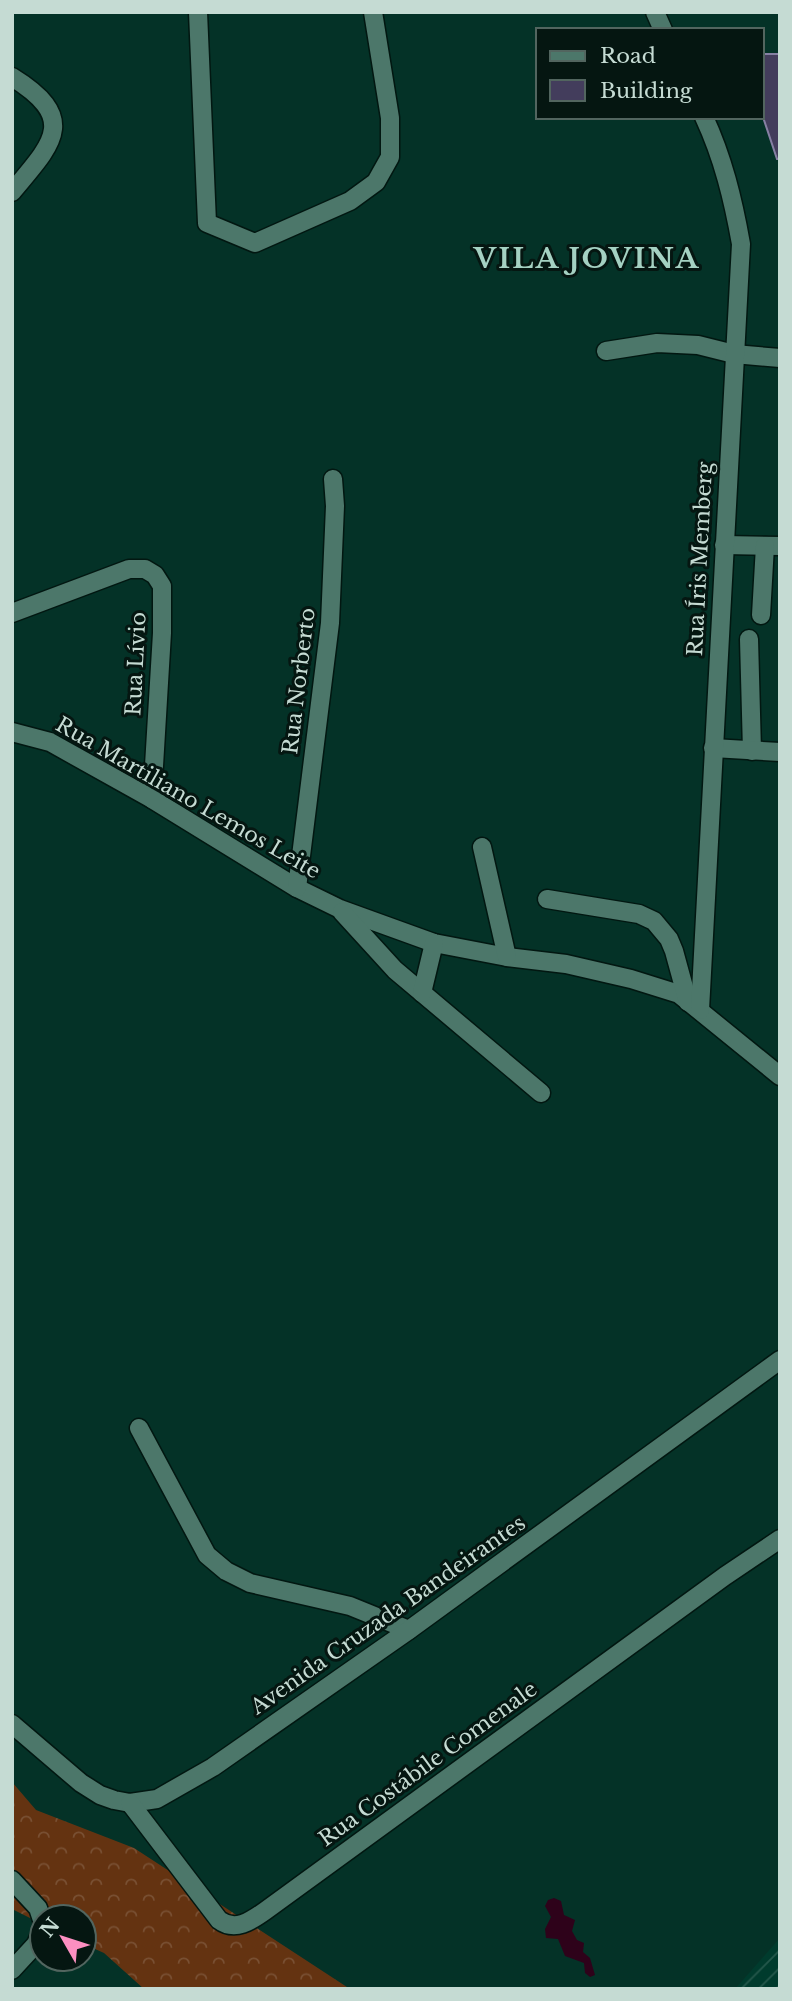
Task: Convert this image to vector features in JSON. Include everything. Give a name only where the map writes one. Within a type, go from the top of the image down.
[{"type":"street","points":[[198,12],[207,223],[255,243],[350,201],[376,182],[390,157],[390,118],[373,12]]},
{"type":"street","points":[[655,12],[662,28]]},
{"type":"street","points":[[12,77],[38,95],[51,111],[55,132],[43,154],[12,192]]},
{"type":"street","name":"Rua Íris Memberg","points":[[694,1006],[713,748],[741,244],[732,193],[717,145],[705,119]]},
{"type":"street","points":[[606,351],[657,343],[698,345],[734,354],[780,358]]},
{"type":"street","name":"Rua Norberto","points":[[297,888],[330,623],[335,506],[333,479]]},
{"type":"street","points":[[724,545],[773,546],[761,615]]},
{"type":"street","name":"Rua Lívio","points":[[12,613],[130,569],[145,569],[155,575],[162,586],[162,633],[152,799]]},
{"type":"street","points":[[749,639],[752,751]]},
{"type":"street","name":"Rua Martiliano Lemos Leite","points":[[12,733],[50,742],[152,799],[297,888],[340,909],[434,943],[508,957],[566,964],[631,979],[679,994],[780,1076]]},
{"type":"street","points":[[713,748],[780,752]]},
{"type":"street","points":[[482,847],[508,957]]},
{"type":"street","points":[[547,899],[639,914],[654,921],[662,929],[674,951],[694,1006]]},
{"type":"street","name":"Rua Martiliano Lemos Leite","points":[[340,909],[376,952],[541,1093]]},
{"type":"street","points":[[422,993],[434,943]]},
{"type":"street","name":"Avenida Cruzada Bandeirantes","points":[[130,1803],[157,1799],[187,1784],[410,1630],[780,1360]]},
{"type":"street","points":[[139,1428],[207,1555],[226,1571],[250,1583],[350,1606],[410,1630]]},
{"type":"street","name":"Rua Costábile Comenale","points":[[130,1803],[219,1920],[232,1926],[240,1925],[265,1911],[691,1600],[780,1539]]},
{"type":"street","points":[[12,1724],[82,1783],[107,1798],[130,1803]]},
{"type":"street","points":[[12,1880],[33,1903]]},
{"type":"street","points":[[12,1970],[28,1953]]},
{"type":"shaded area","points":[[554,1898],[561,1901],[564,1915],[575,1920],[572,1931],[577,1940],[584,1943],[583,1952],[590,1958],[595,1975],[590,1977],[585,1973],[584,1963],[565,1956],[558,1939],[546,1938],[545,1929],[551,1917],[545,1906],[548,1900]]},
{"type":"shaded area","points":[[780,1938],[780,1989],[735,1989]]},
{"type":"green space","points":[[12,1782],[36,1810],[134,1848],[350,1989],[144,1989],[98,1950],[98,1903],[28,1903],[28,1917],[12,1909]]},
{"type":"building","points":[[764,54],[780,54],[780,159],[777,159],[764,119]]},
{"type":"district","name":"VILA JOVINA","points":[[587,258]]}]
